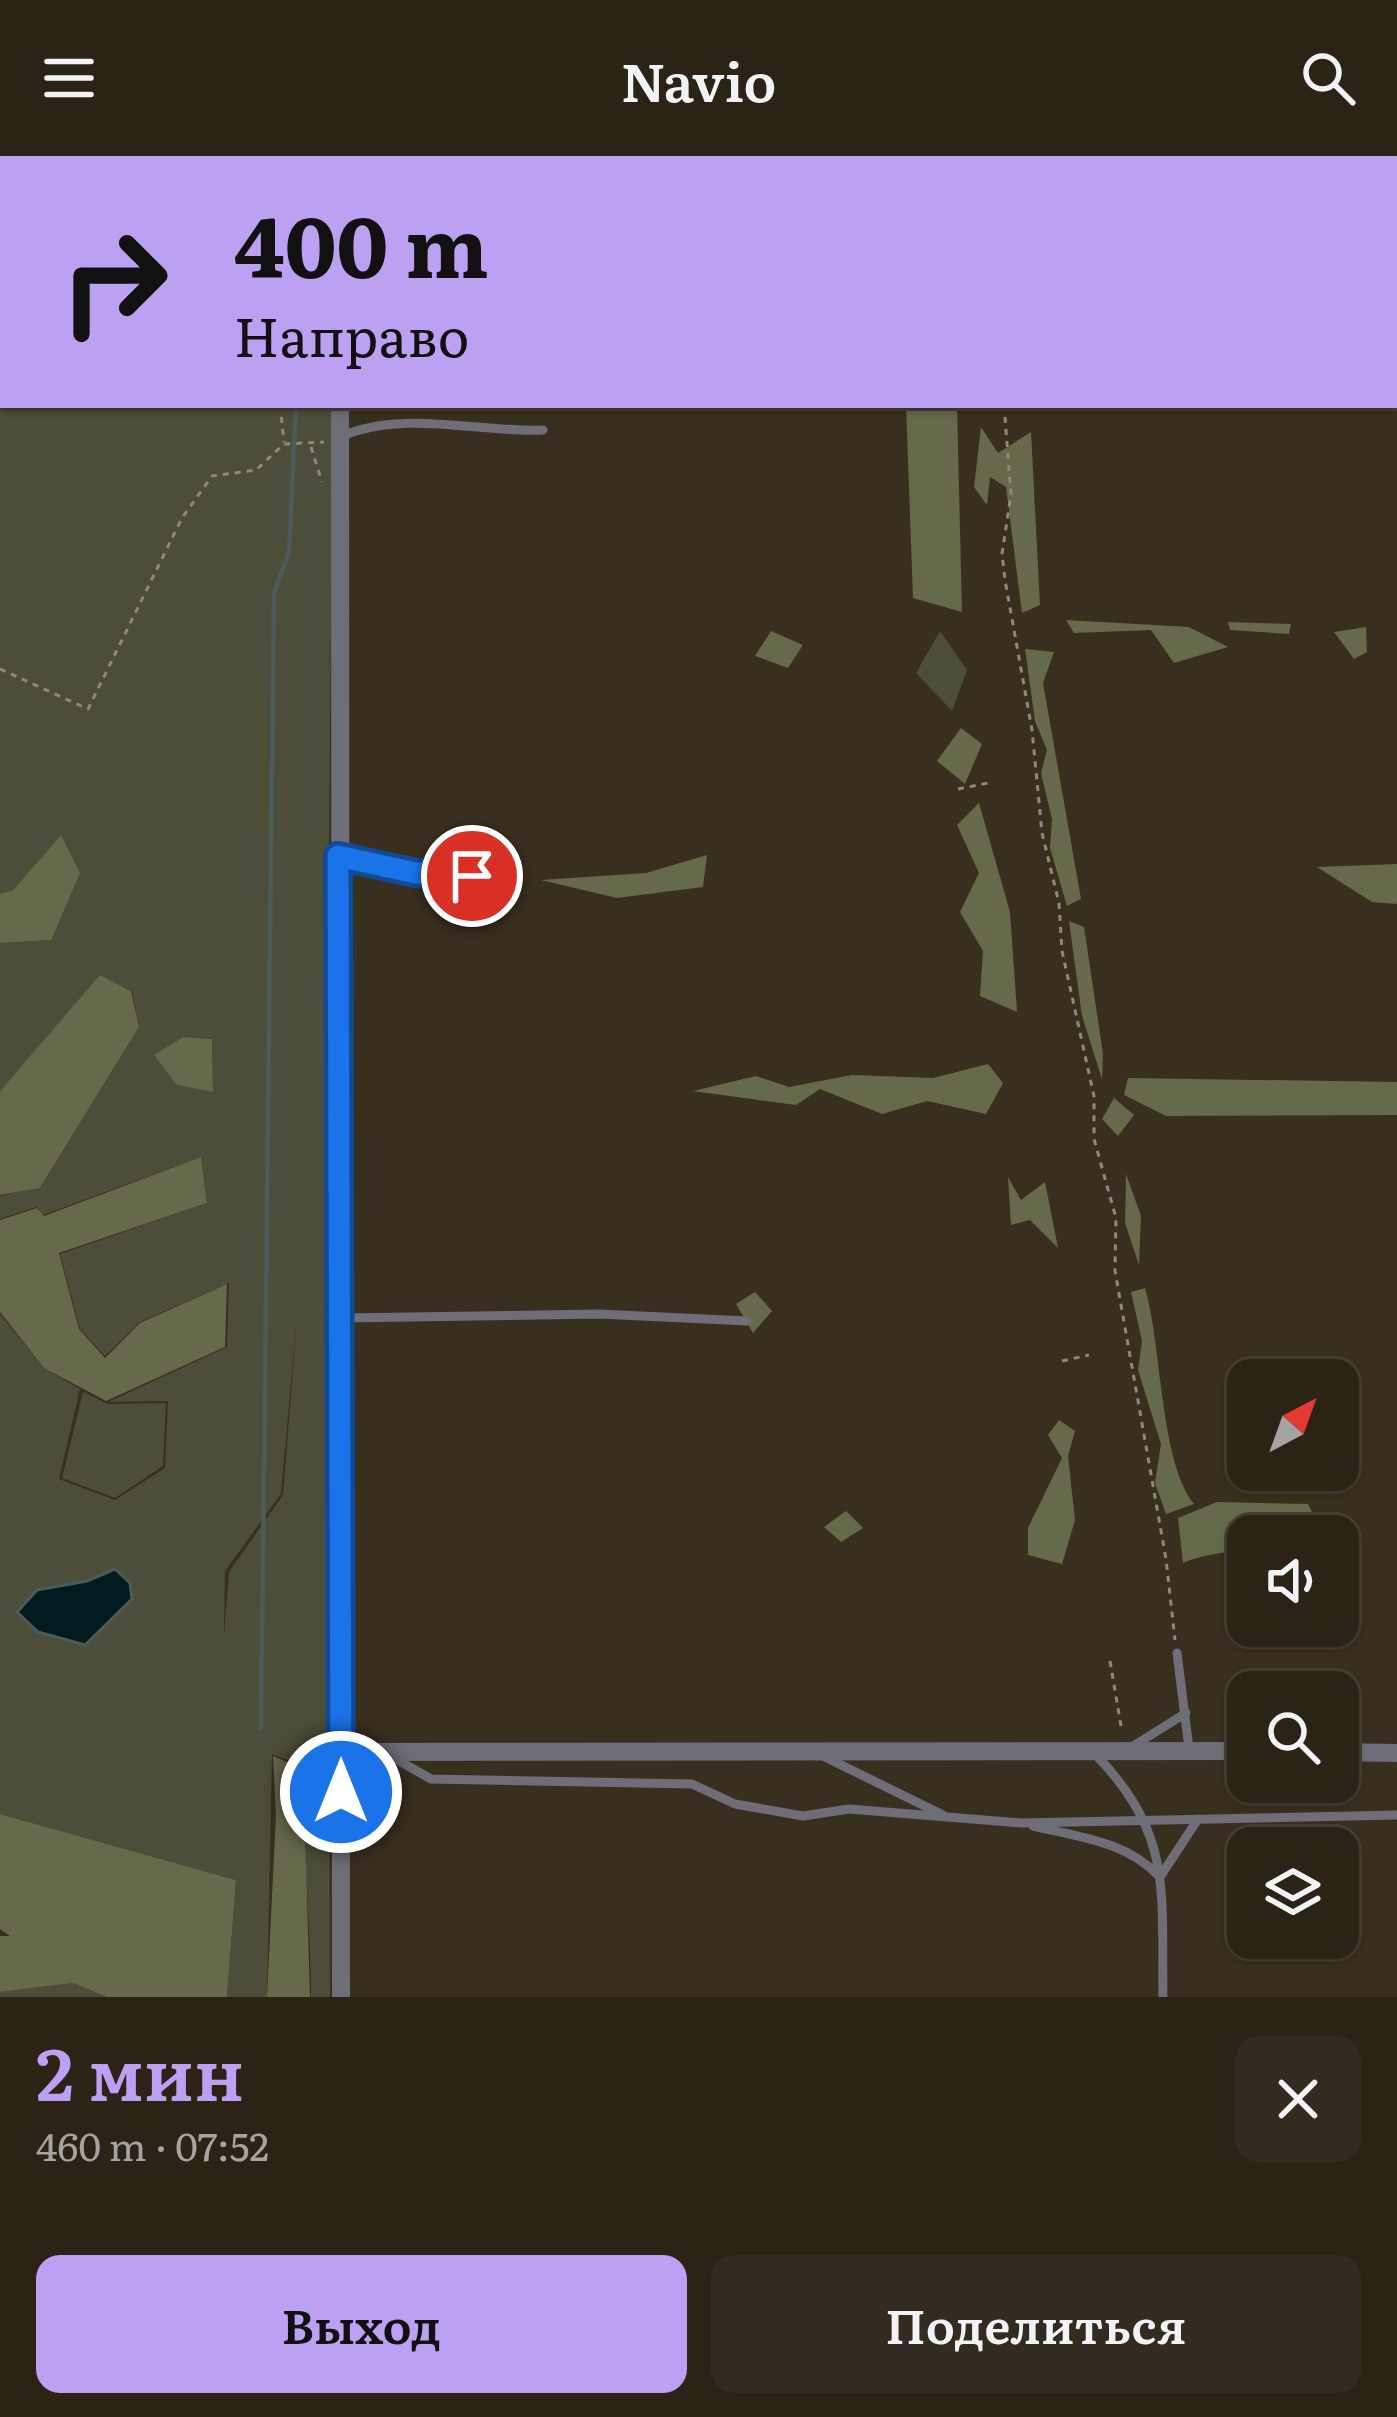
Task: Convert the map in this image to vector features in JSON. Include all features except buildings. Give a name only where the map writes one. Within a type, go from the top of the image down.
[{"type":"street","points":[[340,408],[341,1997]]},
{"type":"street","points":[[341,1752],[1227,1750]]},
{"type":"street","points":[[1359,1752],[1397,1753]]},
{"type":"lane","points":[[340,437],[363,427],[400,424],[543,430]]},
{"type":"lane","points":[[338,856],[416,873],[500,879]]},
{"type":"lane","points":[[342,1318],[599,1314],[747,1321]]},
{"type":"lane","points":[[1177,1653],[1189,1749]]},
{"type":"lane","points":[[1125,1751],[1186,1707]]},
{"type":"lane","points":[[812,1751],[949,1818]]},
{"type":"lane","points":[[1093,1751],[1145,1820],[1160,1876],[1163,1997]]},
{"type":"lane","points":[[382,1752],[430,1779],[692,1784],[770,1812],[803,1816],[849,1809],[1022,1823],[1397,1815]]},
{"type":"lane","points":[[1160,1876],[1198,1819]]},
{"type":"lane","points":[[1022,1823],[1118,1846],[1142,1857],[1160,1876]]},
{"type":"path","points":[[280,408],[284,444]]},
{"type":"path","points":[[1004,408],[1011,494],[1002,554],[1005,580],[1031,730],[1042,833],[1094,1096],[1094,1139],[1116,1218],[1115,1271],[1128,1332],[1132,1391],[1166,1559],[1177,1653]]},
{"type":"path","points":[[0,669],[88,709],[182,518],[212,476],[256,470],[284,444],[305,445]]},
{"type":"path","points":[[958,789],[993,782]]},
{"type":"path","points":[[1062,1361],[1089,1355]]},
{"type":"path","points":[[1110,1661],[1125,1751]]},
{"type":"green space","points":[[0,408],[333,408],[327,1067],[330,1997],[311,1997],[305,1767],[272,1754],[267,1997],[227,1997],[236,1880],[0,1814],[0,1314],[44,1368],[80,1389],[59,1479],[115,1500],[165,1468],[168,1401],[108,1402],[227,1347],[229,1283],[140,1322],[105,1356],[80,1329],[60,1254],[207,1203],[201,1157],[43,1215],[37,1207],[0,1219],[0,1196],[41,1187],[139,1027],[132,991],[100,976],[0,1091],[0,943],[51,940],[60,836],[13,890],[0,894]],"holes":[[[183,1037],[212,1039],[213,1091],[178,1085],[155,1055]],[[297,1315],[283,1495],[229,1572],[224,1635],[225,1571],[281,1494]]]},
{"type":"green space","points":[[906,408],[957,408],[962,612],[913,598]]},
{"type":"green space","points":[[981,427],[998,453],[1031,432],[1040,605],[1022,613],[1006,487],[990,477],[987,505],[974,487]]},
{"type":"green space","points":[[1066,620],[1189,627],[1228,647],[1174,663],[1151,630],[1074,633]]},
{"type":"green space","points":[[1228,622],[1291,624],[1289,634],[1230,630]]},
{"type":"green space","points":[[1366,627],[1367,652],[1354,659],[1334,632]]},
{"type":"green space","points":[[771,631],[803,645],[788,668],[755,656]]},
{"type":"green space","points":[[940,631],[967,670],[952,711],[916,673]]},
{"type":"green space","points":[[1025,649],[1054,652],[1043,683],[1081,899],[1067,906],[1050,848],[1052,819],[1041,773],[1047,750],[1035,721]]},
{"type":"green space","points":[[961,728],[982,744],[965,784],[937,761]]},
{"type":"green space","points":[[979,803],[1010,912],[1017,1012],[980,996],[983,951],[960,912],[979,873],[957,825]]},
{"type":"green space","points":[[61,835],[80,873],[51,940],[0,943],[0,894],[13,890]]},
{"type":"green space","points":[[707,855],[703,887],[617,898],[541,880],[646,873]]},
{"type":"green space","points":[[1397,864],[1397,904],[1372,902],[1317,867]]},
{"type":"green space","points":[[1069,921],[1084,927],[1103,1054],[1102,1079],[1082,1016]]},
{"type":"green space","points":[[100,975],[131,991],[139,1027],[40,1188],[0,1195],[0,1091]]},
{"type":"green space","points":[[183,1037],[212,1039],[213,1092],[177,1085],[154,1055]]},
{"type":"green space","points":[[988,1064],[1003,1083],[986,1114],[927,1101],[882,1114],[820,1089],[796,1105],[693,1091],[756,1076],[789,1087],[852,1075],[933,1078]]},
{"type":"green space","points":[[1128,1078],[1397,1082],[1397,1115],[1166,1116],[1124,1095]]},
{"type":"green space","points":[[1114,1098],[1134,1115],[1118,1136],[1102,1119]]},
{"type":"green space","points":[[201,1157],[207,1203],[59,1253],[79,1329],[105,1358],[140,1323],[227,1284],[225,1347],[106,1401],[44,1368],[0,1312],[0,1220],[37,1208],[44,1216]]},
{"type":"green space","points":[[1126,1174],[1141,1216],[1139,1265],[1125,1223]]},
{"type":"green space","points":[[1008,1177],[1021,1200],[1045,1182],[1058,1248],[1030,1220],[1011,1225]]},
{"type":"green space","points":[[1145,1288],[1174,1461],[1194,1504],[1166,1514],[1155,1483],[1161,1444],[1138,1370],[1142,1341],[1131,1292]]},
{"type":"green space","points":[[755,1292],[772,1311],[753,1333],[736,1304]]},
{"type":"green space","points":[[83,1392],[108,1404],[166,1403],[163,1466],[115,1498],[62,1478]]},
{"type":"green space","points":[[1059,1420],[1075,1431],[1068,1456],[1075,1520],[1062,1564],[1028,1555],[1028,1528],[1062,1458],[1048,1435]]},
{"type":"green space","points":[[1217,1502],[1308,1504],[1314,1515],[1227,1515],[1227,1552],[1183,1563],[1178,1518]]},
{"type":"green space","points":[[846,1511],[863,1528],[841,1542],[824,1527]]},
{"type":"green space","points":[[273,1756],[303,1769],[310,1997],[267,1997],[276,1815]]},
{"type":"green space","points":[[0,1814],[236,1880],[227,1997],[107,1997],[73,1983],[0,1992],[0,1936],[10,1936],[0,1929]]},
{"type":"green space","points":[[73,1983],[107,1997],[0,1997],[0,1992]]},
{"type":"water","points":[[115,1569],[130,1583],[132,1599],[85,1645],[38,1632],[17,1612],[37,1590],[87,1581]]},
{"type":"waterway","points":[[261,1728],[274,593],[289,552],[296,408]]},
{"type":"route","points":[[341,1792],[338,856],[416,873],[472,876]]}]
